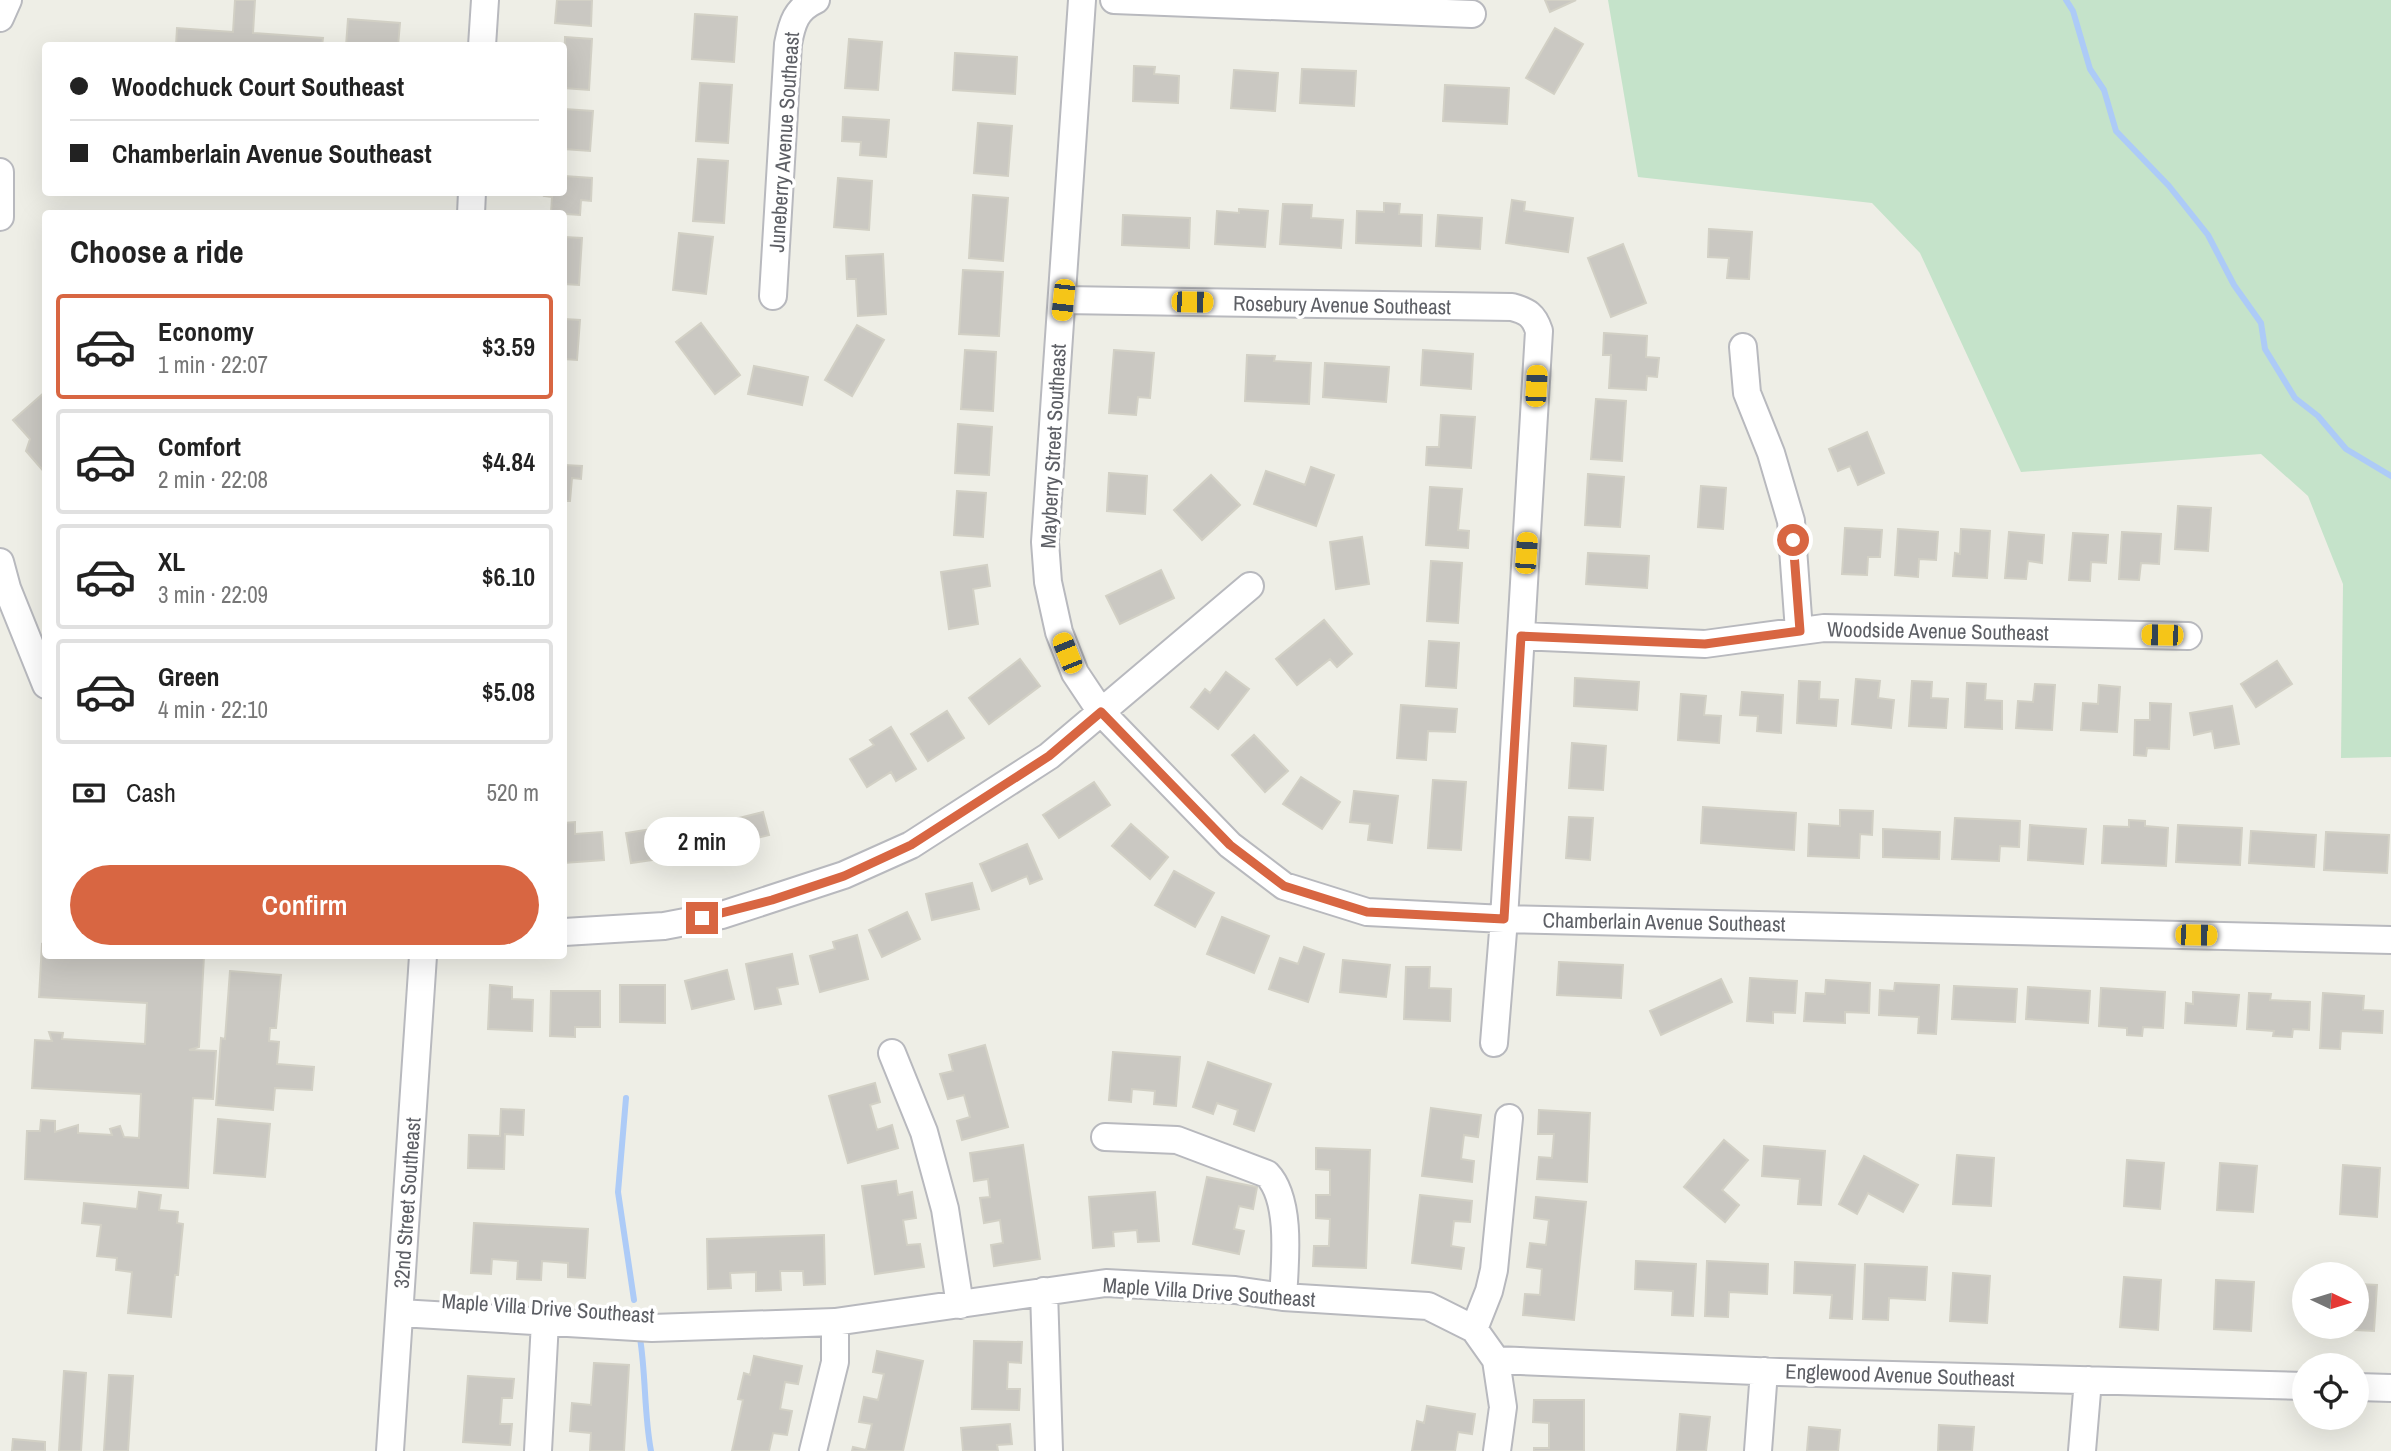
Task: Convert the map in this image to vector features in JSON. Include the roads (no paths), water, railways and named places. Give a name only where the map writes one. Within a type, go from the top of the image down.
[{"type":"street","points":[[0,18],[8,0]]},
{"type":"street","points":[[482,42],[485,0]]},
{"type":"street","name":"Juneberry Avenue Southeast","points":[[773,296],[788,44],[796,15],[801,8],[817,0]]},
{"type":"street","name":"Mayberry Street Southeast","points":[[1082,0],[1045,542],[1048,582],[1059,632],[1076,673],[1101,712]]},
{"type":"street","points":[[1114,0],[1472,14]]},
{"type":"street","points":[[0,172],[0,217]]},
{"type":"street","name":"Rosebury Avenue Southeast","points":[[1063,300],[1511,307],[1526,311],[1535,318],[1539,331],[1521,636]]},
{"type":"street","points":[[1743,347],[1747,393],[1772,453],[1791,522],[1800,631]]},
{"type":"street","points":[[0,562],[7,588],[42,675]]},
{"type":"street","points":[[567,932],[664,926],[722,915],[844,876],[923,837],[1049,756],[1250,586]]},
{"type":"street","name":"Woodside Avenue Southeast","points":[[1521,636],[1705,644],[1824,628],[2188,635]]},
{"type":"street","points":[[1494,1043],[1521,636]]},
{"type":"street","name":"Chamberlain Avenue Southeast","points":[[1101,712],[1230,845],[1284,886],[1367,912],[1504,919],[2391,940]]},
{"type":"street","name":"32nd Street Southeast","points":[[390,1451],[423,959]]},
{"type":"street","points":[[892,1053],[924,1132],[945,1209],[960,1305]]},
{"type":"street","points":[[1474,1329],[1494,1270],[1509,1118]]},
{"type":"street","points":[[1105,1137],[1177,1140],[1266,1174],[1276,1184],[1282,1212],[1285,1248],[1283,1297]]},
{"type":"street","name":"Maple Villa Drive Southeast","points":[[400,1305],[545,1322],[652,1328],[835,1322],[1106,1283],[1235,1290],[1283,1297],[1428,1306],[1474,1329],[1496,1360]]},
{"type":"street","points":[[1044,1291],[1049,1451]]},
{"type":"street","name":"Maple Villa Drive Southeast","points":[[400,1305],[654,1313],[693,1326]]},
{"type":"street","points":[[538,1451],[545,1322]]},
{"type":"street","points":[[813,1451],[835,1363],[835,1322]]},
{"type":"street","points":[[1496,1360],[1503,1407],[1497,1451]]},
{"type":"street","name":"Englewood Avenue Southeast","points":[[1496,1360],[1764,1371],[2292,1386]]},
{"type":"street","points":[[1758,1451],[1764,1371]]},
{"type":"street","points":[[2082,1451],[2088,1380]]},
{"type":"street","points":[[2369,1387],[2391,1388]]},
{"type":"waterway","points":[[2066,0],[2073,11],[2090,69],[2104,90],[2116,131],[2169,186],[2208,235],[2234,285],[2261,323],[2265,349],[2295,398],[2318,416],[2346,449],[2391,476]]},
{"type":"waterway","points":[[626,1098],[618,1192],[634,1300]]},
{"type":"waterway","points":[[640,1338],[651,1451]]}]
